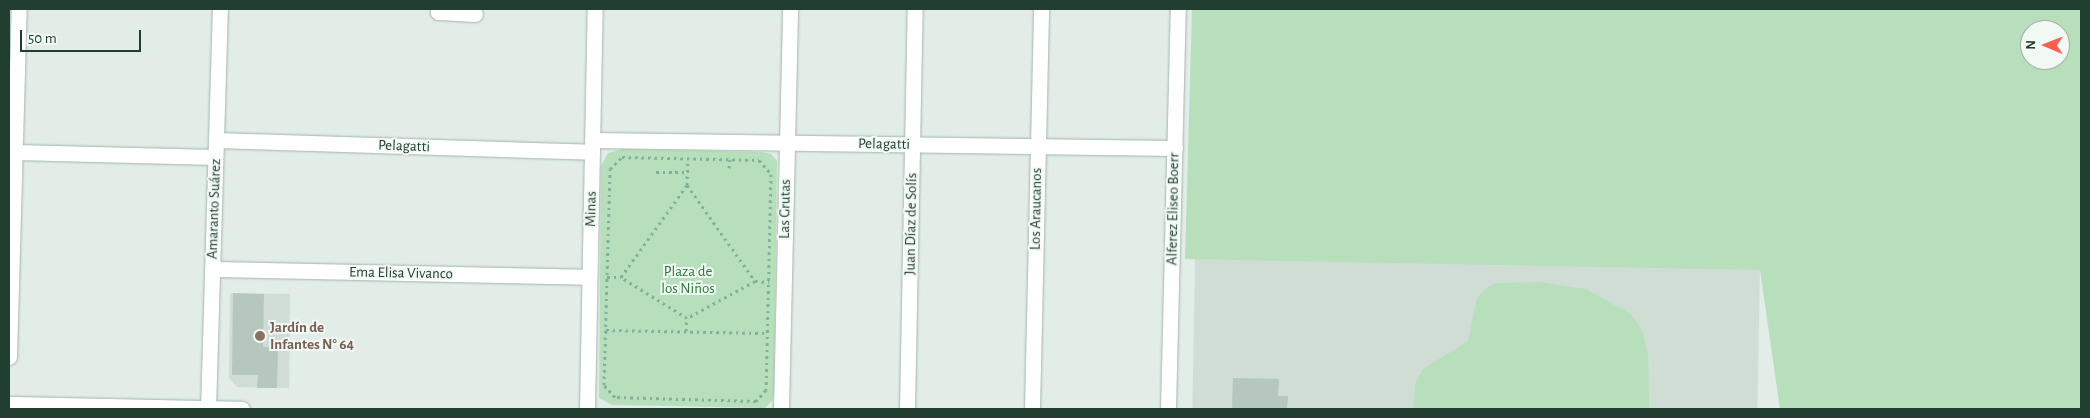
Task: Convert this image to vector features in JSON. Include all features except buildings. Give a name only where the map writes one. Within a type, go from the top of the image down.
[{"type":"street","points":[[9,357],[14,152],[13,39],[19,9]]},
{"type":"street","name":"Amaranto Suárez","points":[[208,409],[220,9]]},
{"type":"street","points":[[438,9],[438,12],[475,14]]},
{"type":"street","name":"Minas","points":[[587,409],[595,9]]},
{"type":"street","name":"Las Grutas","points":[[781,409],[790,9]]},
{"type":"street","name":"Juan Díaz de Solís","points":[[907,409],[915,9]]},
{"type":"street","name":"Los Araucanos","points":[[1032,409],[1041,9]]},
{"type":"street","name":"Alferez Eliseo Boerr","points":[[1168,409],[1178,9]]},
{"type":"street","name":"Pelagatti","points":[[216,140],[592,146],[787,143],[1175,148]]},
{"type":"street","points":[[14,152],[216,157]]},
{"type":"street","name":"Ema Elisa Vivanco","points":[[212,269],[589,277]]},
{"type":"street","points":[[9,404],[242,409]]},
{"type":"path","points":[[622,157],[730,159],[759,160],[771,174],[766,390],[756,401],[615,397],[604,385],[610,169],[622,157]]},
{"type":"path","points":[[688,159],[687,185],[755,282]]},
{"type":"path","points":[[729,168],[730,159]]},
{"type":"path","points":[[656,172],[687,172]]},
{"type":"path","points":[[620,277],[687,185]]},
{"type":"path","points":[[721,233],[728,233]]},
{"type":"path","points":[[607,277],[620,277],[687,318]]},
{"type":"path","points":[[687,318],[755,282],[768,282]]},
{"type":"path","points":[[686,332],[687,318]]},
{"type":"path","points":[[606,330],[768,333]]},
{"type":"shaded area","points":[[1195,259],[1760,269],[1757,409],[1192,409]]},
{"type":"shaded area","name":"Jardín de Infantes N° 64","points":[[230,293],[290,294],[289,388],[237,387],[229,378]]},
{"type":"green space","points":[[1192,9],[2081,9],[2081,409],[1780,409],[1760,270],[1185,259]]},
{"type":"green space","name":"Plaza de los Niños","points":[[623,149],[761,152],[771,154],[777,161],[774,391],[772,401],[765,408],[612,405],[599,398],[601,166],[608,153]]},
{"type":"green space","points":[[1540,282],[1586,289],[1631,314],[1642,330],[1648,354],[1649,409],[1413,409],[1416,381],[1423,369],[1468,341],[1477,298],[1484,290],[1495,283]]},
{"type":"place","name":"Jardín de Infantes N° 64","points":[[260,336]]}]
